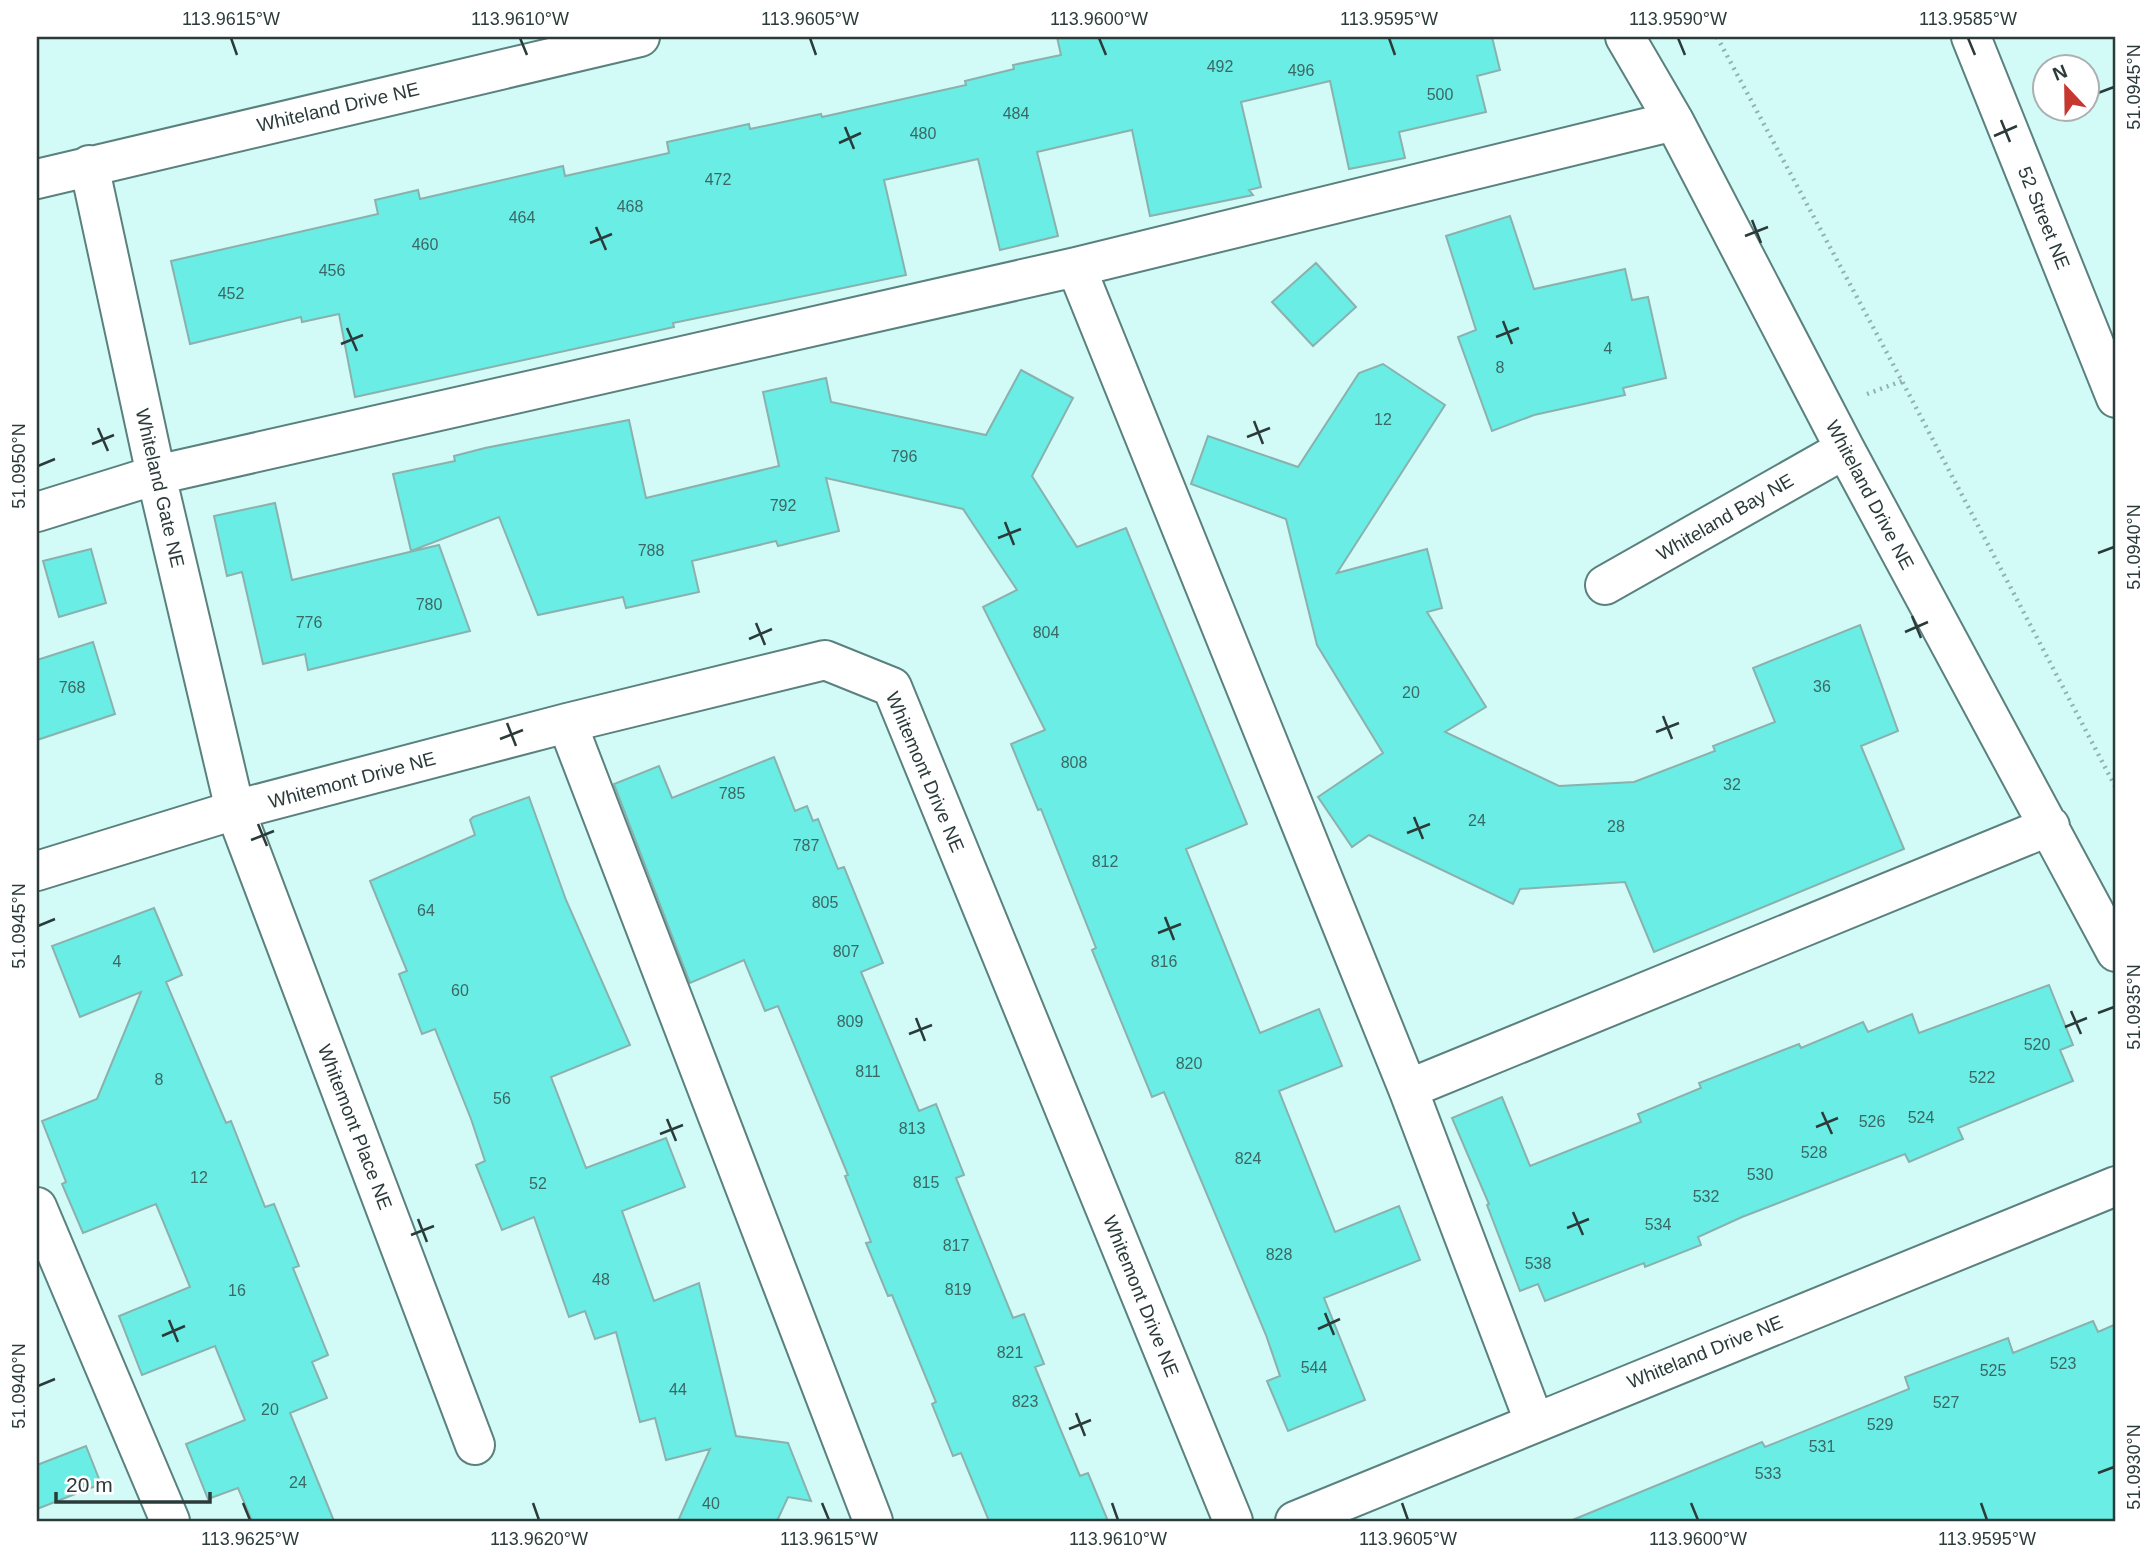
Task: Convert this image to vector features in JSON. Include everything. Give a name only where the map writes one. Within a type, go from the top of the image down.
[{"type":"street","name":"Whiteland Drive NE","points":[[37,179],[640,37]]},
{"type":"street","name":"Whiteland Drive NE","points":[[1625,37],[1674,121],[1845,449],[2116,952]]},
{"type":"street","name":"52 Street NE","points":[[1971,37],[2116,398]]},
{"type":"street","points":[[37,512],[156,475],[1076,267],[1674,121]]},
{"type":"street","name":"Whiteland Gate NE","points":[[89,165],[156,475],[235,810]]},
{"type":"street","points":[[1076,267],[1408,1089],[1534,1422]]},
{"type":"street","name":"Whiteland Bay NE","points":[[1605,585],[1845,449]]},
{"type":"street","name":"Whitemont Drive NE","points":[[37,871],[235,810],[567,723],[825,660],[892,687],[1233,1521]]},
{"type":"street","points":[[567,723],[873,1521]]},
{"type":"street","name":"Whitemont Place NE","points":[[235,810],[475,1444]]},
{"type":"street","points":[[1408,1089],[2050,826]]},
{"type":"street","name":"Whiteland Drive NE","points":[[1295,1521],[2116,1186]]},
{"type":"street","points":[[37,1207],[170,1521]]},
{"type":"path","points":[[1717,37],[1902,380],[2116,788]]},
{"type":"building","points":[[1057,37],[1492,37],[1500,70],[1477,76],[1486,112],[1399,132],[1405,158],[1349,169],[1330,81],[1241,102],[1261,187],[1249,190],[1253,195],[1150,216],[1132,130],[1037,152],[1058,236],[1000,250],[978,159],[884,180],[906,275],[673,323],[674,327],[355,397],[339,314],[302,322],[301,317],[190,344],[171,261],[378,214],[375,200],[418,190],[420,199],[563,166],[565,176],[669,153],[667,142],[749,124],[750,129],[821,114],[822,117],[966,85],[965,81],[1014,69],[1013,65],[1061,55]]},
{"type":"building","points":[[1510,216],[1534,289],[1625,269],[1632,300],[1648,297],[1666,378],[1623,388],[1625,395],[1534,415],[1492,431],[1458,337],[1476,330],[1446,236]]},
{"type":"building","points":[[1316,263],[1356,307],[1313,346],[1272,302]]},
{"type":"building","points":[[1383,364],[1445,405],[1337,573],[1427,549],[1442,608],[1427,612],[1486,707],[1445,732],[1559,786],[1634,782],[1715,751],[1713,746],[1775,722],[1753,668],[1860,625],[1898,731],[1861,746],[1904,849],[1654,952],[1625,882],[1520,889],[1513,904],[1369,835],[1352,847],[1318,797],[1383,753],[1317,645],[1286,519],[1191,484],[1208,436],[1298,467],[1359,373]]},
{"type":"building","points":[[1021,370],[1073,398],[1032,476],[1077,547],[1126,528],[1247,824],[1186,849],[1260,1033],[1319,1009],[1342,1066],[1279,1091],[1335,1232],[1399,1206],[1420,1260],[1324,1298],[1365,1400],[1288,1431],[1267,1381],[1280,1376],[1266,1335],[1164,1092],[1152,1097],[1092,950],[1096,948],[1041,809],[1038,810],[1011,744],[1045,730],[983,607],[1017,590],[963,509],[826,478],[839,531],[778,546],[776,541],[692,561],[699,592],[626,608],[623,597],[538,615],[499,517],[411,551],[393,474],[455,461],[454,456],[485,448],[629,420],[646,498],[779,466],[763,392],[826,378],[831,402],[986,435]]},
{"type":"building","points":[[275,503],[292,580],[439,545],[470,631],[308,670],[305,654],[263,664],[242,572],[227,576],[214,516]]},
{"type":"building","points":[[91,549],[106,603],[59,617],[43,561]]},
{"type":"building","points":[[93,642],[115,714],[37,740],[37,660]]},
{"type":"building","points":[[774,757],[795,811],[807,806],[813,821],[818,819],[838,869],[844,867],[883,963],[861,972],[919,1111],[936,1104],[964,1175],[956,1178],[1013,1318],[1024,1314],[1044,1364],[1035,1367],[1080,1476],[1088,1473],[1108,1521],[989,1521],[961,1453],[953,1456],[932,1404],[936,1402],[892,1295],[888,1296],[866,1243],[871,1242],[845,1176],[848,1175],[778,1006],[765,1011],[744,960],[690,983],[614,784],[659,766],[672,798]]},
{"type":"building","points":[[529,797],[566,900],[630,1045],[551,1077],[586,1168],[666,1138],[685,1187],[622,1211],[654,1301],[699,1283],[736,1436],[788,1443],[811,1501],[788,1497],[777,1521],[678,1521],[710,1449],[666,1460],[655,1418],[640,1422],[616,1332],[595,1339],[585,1311],[569,1317],[534,1217],[502,1230],[476,1165],[485,1161],[471,1119],[435,1029],[422,1034],[399,974],[407,971],[370,881],[475,835],[470,820],[473,817]]},
{"type":"building","points":[[154,908],[182,975],[166,982],[226,1123],[231,1121],[265,1207],[274,1204],[299,1266],[293,1268],[328,1355],[312,1362],[327,1398],[290,1413],[334,1521],[252,1521],[238,1488],[208,1499],[186,1444],[245,1420],[215,1346],[142,1375],[119,1316],[190,1287],[156,1204],[83,1233],[62,1184],[66,1182],[42,1121],[97,1099],[141,992],[80,1017],[52,946]]},
{"type":"building","points":[[2049,985],[2073,1045],[2060,1050],[2073,1081],[1958,1128],[1963,1139],[1909,1162],[1905,1154],[1742,1217],[1698,1237],[1701,1245],[1645,1267],[1644,1263],[1545,1301],[1538,1284],[1520,1291],[1487,1205],[1489,1204],[1452,1118],[1502,1097],[1530,1166],[1641,1122],[1638,1114],[1701,1088],[1699,1083],[1799,1044],[1801,1048],[1863,1022],[1868,1032],[1912,1014],[1919,1033]]},
{"type":"building","points":[[2093,1321],[2098,1332],[2116,1324],[2116,1521],[1570,1521],[1762,1442],[1765,1447],[1909,1389],[1905,1377],[2008,1338],[2013,1353]]},
{"type":"building","points":[[86,1446],[101,1484],[37,1509],[37,1465]]}]
